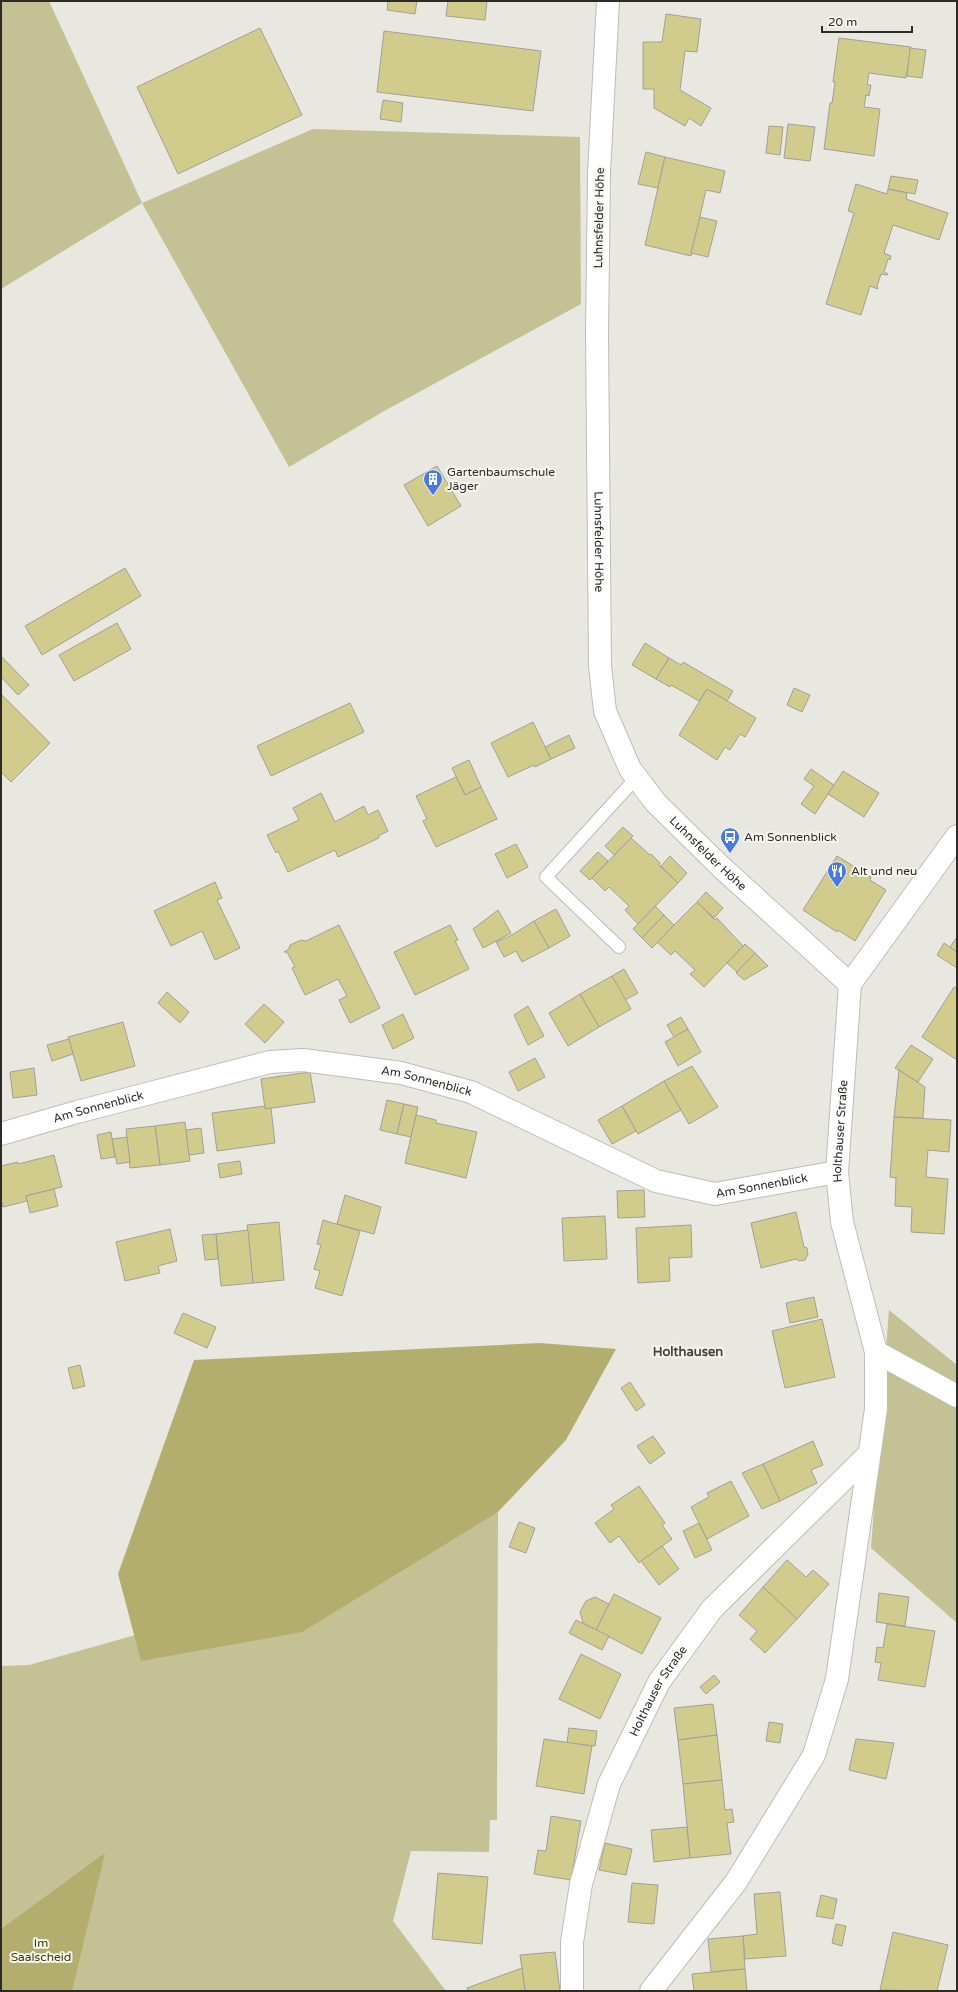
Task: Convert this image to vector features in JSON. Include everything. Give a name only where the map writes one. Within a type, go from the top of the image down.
[{"type":"street","name":"Luhnsfelder Höhe","points":[[608,1],[599,174],[597,334],[600,666],[605,711],[630,769],[656,803],[720,866],[850,984]]},
{"type":"street","points":[[850,984],[957,836]]},
{"type":"street","name":"Holthauser Straße","points":[[651,1991],[736,1882],[814,1755],[837,1679],[868,1455],[876,1409],[876,1352],[842,1222],[837,1172],[850,984]]},
{"type":"street","name":"Am Sonnenblick","points":[[1,1134],[77,1112],[270,1062],[303,1060],[401,1073],[471,1092],[656,1181],[715,1194],[837,1172]]},
{"type":"street","points":[[876,1352],[957,1396]]},
{"type":"street","name":"Holthauser Straße","points":[[572,1991],[572,1942],[581,1884],[609,1784],[659,1682],[712,1609],[868,1455]]},
{"type":"lane","points":[[619,947],[546,877],[637,777]]},
{"type":"green space","points":[[1,1],[49,1],[142,203],[1,289]]},
{"type":"green space","points":[[313,129],[580,137],[581,304],[386,410],[289,467],[142,203]]},
{"type":"green space","points":[[889,1310],[957,1365],[957,1623],[871,1548]]},
{"type":"green space","points":[[498,1512],[497,1820],[490,1820],[489,1852],[411,1851],[393,1921],[446,1991],[1,1991],[1,1666],[29,1665],[284,1593]]},
{"type":"shaded area","points":[[540,1343],[616,1349],[566,1440],[498,1512],[302,1632],[141,1661],[118,1574],[194,1360]]},
{"type":"shaded area","name":"Im Saalscheid","points":[[105,1853],[72,1991],[1,1991],[1,1929]]},
{"type":"building","points":[[388,1],[417,1],[415,14],[387,10]]},
{"type":"building","points":[[448,1],[487,1],[485,20],[446,16]]},
{"type":"building","points":[[666,14],[701,19],[697,52],[685,51],[680,90],[711,108],[701,126],[689,118],[685,126],[654,108],[654,89],[643,89],[643,42],[662,42]]},
{"type":"building","points":[[260,28],[302,115],[178,174],[137,87]]},
{"type":"building","points":[[384,31],[541,51],[533,111],[377,92]]},
{"type":"building","points":[[839,38],[911,47],[906,78],[869,73],[867,85],[871,85],[869,96],[866,95],[864,107],[880,109],[874,156],[824,149],[830,103],[832,103],[835,82],[833,82]]},
{"type":"building","points":[[910,48],[926,50],[922,78],[907,76]]},
{"type":"building","points":[[383,100],[403,103],[401,122],[380,119]]},
{"type":"building","points":[[788,124],[815,127],[810,161],[784,158]]},
{"type":"building","points":[[769,126],[783,127],[780,155],[766,153]]},
{"type":"building","points":[[646,152],[665,157],[658,188],[638,184]]},
{"type":"building","points":[[665,157],[725,171],[720,193],[706,190],[691,256],[645,245]]},
{"type":"building","points":[[891,176],[918,180],[915,194],[888,189]]},
{"type":"building","points":[[856,184],[887,194],[888,189],[907,193],[906,199],[948,213],[939,240],[893,225],[884,253],[891,256],[890,260],[888,259],[884,272],[888,274],[881,274],[877,286],[878,289],[870,286],[861,315],[826,304],[854,213],[848,211]]},
{"type":"building","points":[[700,217],[717,221],[708,257],[691,253]]},
{"type":"building","name":"Gartenbaumschule Jäger","points":[[437,466],[461,506],[428,526],[404,485]]},
{"type":"building","points":[[125,568],[141,596],[42,655],[25,626]]},
{"type":"building","points":[[117,623],[131,649],[74,681],[59,655]]},
{"type":"building","points":[[645,643],[669,658],[656,679],[632,665]]},
{"type":"building","points":[[1,656],[29,685],[18,695],[1,677]]},
{"type":"building","points":[[669,658],[681,665],[683,662],[733,691],[727,701],[707,689],[699,701],[671,685],[670,687],[656,679]]},
{"type":"building","points":[[794,688],[810,695],[802,712],[787,705]]},
{"type":"building","points":[[707,689],[756,718],[745,737],[740,734],[730,750],[725,747],[717,760],[679,735]]},
{"type":"building","points":[[1,694],[50,743],[11,782],[1,772]]},
{"type":"building","points":[[350,703],[364,732],[271,776],[257,746]]},
{"type":"building","points":[[533,722],[551,759],[535,767],[534,765],[508,777],[491,743]]},
{"type":"building","points":[[569,735],[575,748],[551,759],[545,747]]},
{"type":"building","points":[[469,760],[481,787],[465,795],[452,768]]},
{"type":"building","points":[[811,769],[834,785],[815,814],[801,804],[814,786],[804,779]]},
{"type":"building","points":[[843,771],[879,793],[864,817],[828,794]]},
{"type":"building","points":[[456,777],[465,795],[481,787],[497,819],[436,847],[423,821],[427,819],[416,796]]},
{"type":"building","points":[[321,793],[335,822],[364,806],[368,815],[378,810],[388,831],[378,836],[379,838],[338,857],[335,850],[288,872],[278,851],[276,853],[267,835],[299,820],[293,808]]},
{"type":"building","points":[[623,827],[633,836],[614,855],[605,846]]},
{"type":"building","points":[[631,838],[650,855],[651,854],[660,863],[659,865],[678,883],[638,924],[625,910],[629,906],[609,887],[605,891],[592,878]]},
{"type":"building","points":[[516,844],[528,867],[507,878],[495,854]]},
{"type":"building","points":[[598,852],[608,861],[590,880],[580,871]]},
{"type":"building","points":[[670,856],[687,873],[678,883],[661,866]]},
{"type":"building","points":[[837,856],[871,877],[870,880],[886,890],[855,941],[838,930],[837,932],[803,910]]},
{"type":"building","points":[[215,882],[222,898],[217,900],[240,948],[215,960],[202,931],[171,946],[154,911]]},
{"type":"building","points":[[706,892],[723,908],[714,918],[697,902]]},
{"type":"building","points":[[697,902],[715,920],[717,918],[743,946],[704,987],[690,974],[695,970],[675,951],[671,955],[657,942]]},
{"type":"building","points":[[655,906],[664,915],[642,938],[633,929]]},
{"type":"building","points":[[556,909],[570,936],[549,948],[534,921]]},
{"type":"building","points":[[498,910],[511,933],[483,948],[473,929]]},
{"type":"building","points":[[664,915],[674,925],[652,948],[642,938]]},
{"type":"building","points":[[534,921],[549,948],[522,962],[516,951],[504,957],[496,942],[512,935]]},
{"type":"building","points":[[339,925],[380,1008],[350,1023],[339,1000],[347,996],[338,979],[305,995],[292,968],[295,967],[287,952],[284,952],[289,949],[290,945],[301,940],[306,941]]},
{"type":"building","points":[[450,925],[458,940],[455,941],[469,969],[415,995],[394,952]]},
{"type":"building","points":[[957,937],[957,952],[950,947]]},
{"type":"building","points":[[944,943],[957,952],[957,968],[937,955]]},
{"type":"building","points":[[745,944],[755,953],[737,972],[727,963]]},
{"type":"building","points":[[755,953],[768,966],[744,980],[736,973]]},
{"type":"building","points":[[624,969],[638,993],[625,1000],[612,976]]},
{"type":"building","points":[[612,976],[631,1009],[599,1027],[580,994]]},
{"type":"building","points":[[954,987],[957,989],[957,1060],[922,1037]]},
{"type":"building","points":[[167,992],[189,1012],[180,1023],[158,1003]]},
{"type":"building","points":[[580,994],[599,1027],[568,1046],[549,1013]]},
{"type":"building","points":[[264,1004],[284,1022],[265,1043],[245,1024]]},
{"type":"building","points":[[528,1006],[544,1036],[528,1045],[514,1015]]},
{"type":"building","points":[[403,1014],[414,1038],[393,1049],[382,1025]]},
{"type":"building","points":[[681,1017],[688,1029],[674,1037],[667,1025]]},
{"type":"building","points":[[123,1022],[135,1066],[81,1081],[68,1037]]},
{"type":"building","points":[[688,1029],[701,1052],[678,1066],[665,1042]]},
{"type":"building","points":[[69,1039],[73,1054],[52,1061],[47,1045]]},
{"type":"building","points":[[911,1045],[933,1059],[918,1082],[895,1068]]},
{"type":"building","points":[[535,1058],[545,1077],[518,1091],[509,1072]]},
{"type":"building","points":[[692,1066],[718,1107],[689,1124],[664,1081]]},
{"type":"building","points":[[34,1068],[37,1095],[13,1098],[10,1072]]},
{"type":"building","points":[[899,1070],[925,1087],[923,1118],[894,1117]]},
{"type":"building","points":[[310,1072],[315,1102],[265,1109],[261,1079]]},
{"type":"building","points":[[664,1081],[681,1110],[638,1134],[622,1106]]},
{"type":"building","points":[[387,1100],[404,1104],[397,1134],[380,1130]]},
{"type":"building","points":[[404,1104],[418,1107],[411,1137],[397,1134]]},
{"type":"building","points":[[265,1106],[265,1109],[271,1108],[275,1143],[217,1151],[212,1113]]},
{"type":"building","points":[[622,1106],[636,1131],[612,1144],[598,1120]]},
{"type":"building","points":[[416,1115],[436,1120],[436,1123],[477,1132],[466,1178],[405,1163]]},
{"type":"building","points":[[894,1117],[951,1120],[949,1152],[928,1150],[926,1177],[948,1179],[944,1234],[911,1232],[912,1207],[895,1206],[896,1178],[890,1177]]},
{"type":"building","points":[[185,1122],[190,1161],[160,1165],[155,1126]]},
{"type":"building","points":[[155,1126],[160,1165],[130,1168],[126,1129]]},
{"type":"building","points":[[201,1128],[204,1153],[189,1155],[186,1130]]},
{"type":"building","points":[[111,1132],[115,1157],[101,1159],[97,1135]]},
{"type":"building","points":[[127,1137],[130,1162],[117,1164],[112,1139]]},
{"type":"building","points":[[54,1155],[62,1187],[26,1196],[27,1201],[3,1207],[1,1199],[1,1166],[18,1162],[18,1164]]},
{"type":"building","points":[[240,1161],[242,1174],[220,1178],[218,1164]]},
{"type":"building","points":[[54,1189],[58,1206],[30,1213],[26,1196]]},
{"type":"building","points":[[644,1190],[645,1217],[618,1218],[617,1191]]},
{"type":"building","points":[[345,1195],[381,1207],[374,1234],[337,1224]]},
{"type":"building","points":[[796,1212],[804,1247],[807,1248],[808,1254],[805,1260],[799,1261],[796,1259],[761,1268],[751,1223]]},
{"type":"building","points":[[605,1216],[607,1259],[564,1261],[562,1218]]},
{"type":"building","points":[[323,1220],[360,1231],[342,1296],[315,1288],[320,1271],[314,1269],[321,1245],[317,1244]]},
{"type":"building","points":[[279,1222],[284,1280],[253,1283],[247,1225]]},
{"type":"building","points":[[691,1225],[692,1257],[669,1258],[670,1281],[638,1283],[636,1228]]},
{"type":"building","points":[[170,1229],[177,1261],[158,1266],[160,1273],[125,1281],[116,1242]]},
{"type":"building","points":[[248,1230],[253,1283],[221,1286],[216,1234]]},
{"type":"building","points":[[216,1234],[218,1259],[205,1260],[202,1235]]},
{"type":"building","points":[[814,1297],[818,1317],[790,1323],[786,1303]]},
{"type":"building","points":[[183,1313],[216,1327],[207,1348],[174,1333]]},
{"type":"building","points":[[822,1319],[835,1377],[785,1388],[772,1331]]},
{"type":"building","points":[[80,1365],[85,1386],[73,1389],[68,1368]]},
{"type":"building","points":[[630,1382],[645,1405],[636,1411],[621,1388]]},
{"type":"building","points":[[653,1436],[665,1453],[650,1464],[637,1446]]},
{"type":"building","points":[[813,1441],[823,1465],[811,1470],[817,1483],[780,1501],[763,1464]]},
{"type":"building","points":[[763,1464],[780,1501],[762,1509],[742,1473]]},
{"type":"building","points":[[731,1481],[749,1516],[707,1539],[691,1507],[709,1497],[707,1493]]},
{"type":"building","points":[[639,1486],[665,1523],[662,1525],[672,1539],[639,1563],[619,1536],[610,1543],[595,1523],[614,1509],[611,1505]]},
{"type":"building","points":[[519,1522],[535,1528],[526,1553],[509,1547]]},
{"type":"building","points":[[699,1523],[712,1550],[695,1558],[683,1531]]},
{"type":"building","points":[[662,1546],[679,1569],[659,1585],[641,1561]]},
{"type":"building","points":[[787,1560],[806,1577],[813,1570],[829,1584],[797,1619],[763,1587]]},
{"type":"building","points":[[763,1587],[797,1619],[765,1653],[750,1639],[757,1631],[739,1615]]},
{"type":"building","points":[[879,1593],[909,1597],[905,1626],[876,1622]]},
{"type":"building","points":[[614,1594],[661,1618],[642,1654],[596,1630]]},
{"type":"building","points":[[595,1597],[609,1604],[596,1630],[583,1623],[580,1612],[586,1601]]},
{"type":"building","points":[[576,1620],[609,1636],[602,1650],[569,1633]]},
{"type":"building","points":[[887,1624],[935,1631],[925,1687],[878,1680],[881,1663],[875,1662],[877,1647],[883,1648]]},
{"type":"building","points":[[581,1654],[621,1674],[600,1719],[559,1699]]},
{"type":"building","points":[[714,1675],[720,1682],[706,1694],[700,1687]]},
{"type":"building","points":[[713,1704],[717,1735],[678,1740],[674,1708]]},
{"type":"building","points":[[769,1722],[783,1724],[780,1743],[766,1741]]},
{"type":"building","points":[[569,1728],[597,1731],[595,1746],[567,1743]]},
{"type":"building","points":[[717,1735],[722,1780],[683,1784],[678,1740]]},
{"type":"building","points":[[544,1739],[592,1746],[584,1794],[536,1786]]},
{"type":"building","points":[[856,1739],[894,1743],[886,1779],[849,1770]]},
{"type":"building","points":[[722,1780],[725,1810],[732,1809],[734,1822],[727,1823],[731,1854],[690,1858],[683,1784]]},
{"type":"building","points":[[551,1816],[581,1821],[571,1880],[534,1874],[538,1850],[546,1851]]},
{"type":"building","points":[[687,1827],[690,1858],[654,1862],[651,1830]]},
{"type":"building","points":[[605,1843],[632,1849],[626,1875],[599,1870]]},
{"type":"building","points":[[438,1873],[488,1877],[482,1944],[432,1939]]},
{"type":"building","points":[[632,1883],[658,1885],[654,1924],[628,1922]]},
{"type":"building","points":[[780,1892],[786,1956],[745,1959],[743,1936],[757,1934],[754,1894]]},
{"type":"building","points":[[821,1895],[837,1899],[833,1919],[816,1916]]},
{"type":"building","points":[[836,1924],[846,1926],[842,1946],[832,1943]]},
{"type":"building","points":[[893,1932],[948,1945],[937,1991],[880,1990]]},
{"type":"building","points":[[743,1936],[745,1969],[711,1972],[708,1939]]},
{"type":"building","points":[[555,1952],[560,1991],[525,1991],[520,1955]]},
{"type":"building","points":[[522,1968],[525,1991],[468,1991],[467,1988]]},
{"type":"building","points":[[745,1969],[747,1991],[694,1991],[692,1974]]},
{"type":"waterway","points":[[1,1970],[14,1961],[27,1965],[32,1991]]},
{"type":"place","name":"Gartenbaumschule Jäger","points":[[433,496]]},
{"type":"place","name":"Am Sonnenblick","points":[[730,854]]},
{"type":"place","name":"Alt und neu","points":[[837,888]]},
{"type":"district","name":"Holthausen","points":[[688,1351]]}]
